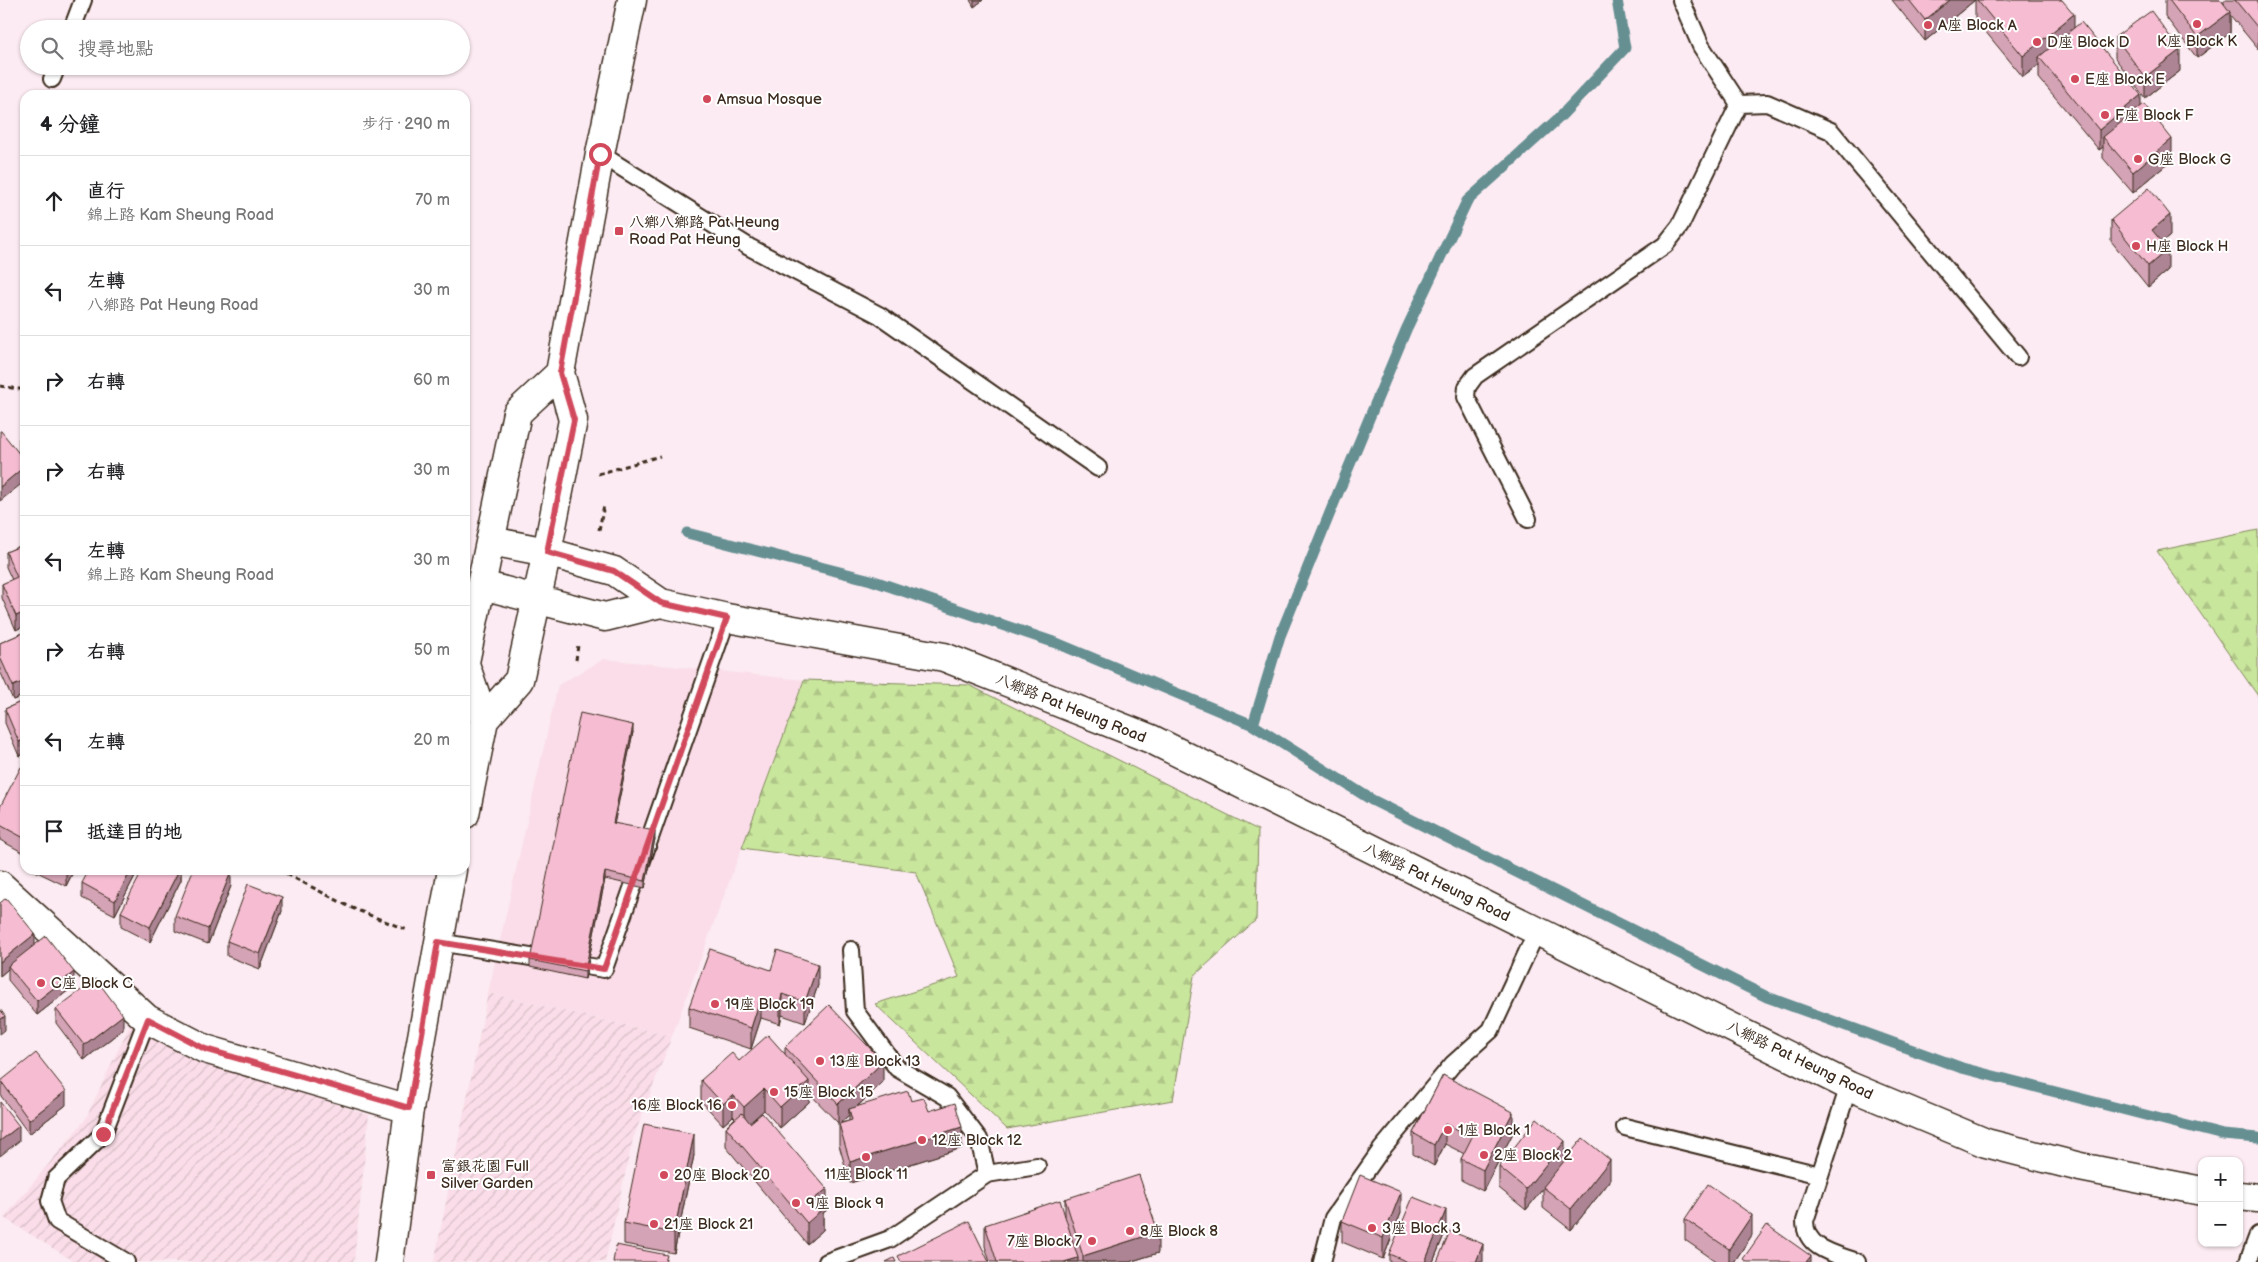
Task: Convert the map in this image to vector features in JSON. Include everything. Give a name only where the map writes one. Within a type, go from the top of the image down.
[{"type":"main road","points":[[470,789],[484,720],[519,680],[547,552],[574,420],[560,373],[600,154],[632,0]]},
{"type":"main road","points":[[470,640],[517,413],[560,373]]},
{"type":"main road","name":"八鄉路 Pat Heung Road","points":[[491,541],[547,552],[614,571],[661,603],[727,618],[944,658],[1151,740],[1849,1086],[1986,1143],[2090,1169],[2198,1190]]},
{"type":"main road","name":"八鄉路 Pat Heung Road","points":[[482,585],[605,617],[661,603]]},
{"type":"main road","points":[[470,678],[484,720]]},
{"type":"main road","points":[[389,1262],[409,1108],[451,875]]},
{"type":"main road","points":[[0,886],[148,1019],[205,1049],[409,1108]]},
{"type":"main road","points":[[2243,1196],[2258,1198]]},
{"type":"lane","points":[[75,20],[83,0]]},
{"type":"lane","points":[[1681,0],[1701,46],[1739,104]]},
{"type":"lane","points":[[1739,104],[1766,103],[1831,131],[2018,357]]},
{"type":"lane","points":[[1528,519],[1466,398],[1467,387],[1476,376],[1665,245],[1680,226],[1739,104]]},
{"type":"lane","points":[[600,154],[749,247],[879,315],[1098,468]]},
{"type":"lane","points":[[438,942],[604,969],[727,618]]},
{"type":"lane","points":[[1322,1262],[1334,1218],[1381,1150],[1453,1064],[1491,1030],[1537,931]]},
{"type":"lane","points":[[851,950],[855,1011],[897,1068],[947,1097],[979,1139],[987,1174]]},
{"type":"lane","points":[[126,1262],[57,1221],[50,1200],[56,1179],[103,1134],[148,1019]]},
{"type":"lane","points":[[1849,1086],[1805,1221],[1805,1229],[1809,1240],[1821,1249],[1857,1262]]},
{"type":"lane","points":[[1625,1126],[1820,1175]]},
{"type":"lane","points":[[827,1262],[890,1239],[987,1174],[1038,1166]]},
{"type":"lane","points":[[2248,1262],[2258,1235]]},
{"type":"path","points":[[0,386],[20,389]]},
{"type":"path","points":[[595,475],[660,456]]},
{"type":"path","points":[[599,530],[604,505]]},
{"type":"path","points":[[576,660],[579,642]]},
{"type":"path","points":[[289,875],[352,908],[438,942]]},
{"type":"shaded area","points":[[604,659],[804,680],[672,1036],[488,993],[558,685]]},
{"type":"shaded area","points":[[488,993],[672,1036],[633,1139],[605,1262],[434,1262]]},
{"type":"shaded area","points":[[134,1016],[200,1060],[369,1115],[354,1262],[75,1262],[4,1218],[85,1120]]},
{"type":"green space","points":[[2258,530],[2258,696],[2157,551]]},
{"type":"green space","points":[[804,680],[969,685],[1258,830],[1256,920],[1194,976],[1173,1100],[1007,1129],[875,1004],[959,977],[916,872],[742,848]]},
{"type":"building","points":[[1909,0],[1950,0],[1925,20]]},
{"type":"building","points":[[1977,0],[2062,0],[2074,14],[2023,56]]},
{"type":"building","points":[[2169,0],[2221,0],[2230,12],[2197,37]]},
{"type":"building","points":[[2235,0],[2258,0],[2258,28]]},
{"type":"building","points":[[2151,11],[2180,50],[2145,77],[2115,37]]},
{"type":"building","points":[[2081,22],[2141,95],[2099,130],[2039,57]]},
{"type":"building","points":[[2144,104],[2172,139],[2133,172],[2103,137]]},
{"type":"building","points":[[2149,188],[2170,215],[2152,230],[2168,249],[2148,266],[2111,220]]},
{"type":"building","points":[[1,431],[20,455],[20,470],[0,487]]},
{"type":"building","points":[[20,546],[20,614],[16,616],[2,584],[17,577],[6,552]]},
{"type":"building","points":[[20,634],[20,683],[13,686],[0,657],[0,643]]},
{"type":"building","points":[[20,702],[19,742],[5,709]]},
{"type":"building","points":[[580,713],[633,725],[613,823],[655,831],[645,881],[605,872],[585,971],[530,960]]},
{"type":"building","points":[[20,769],[20,836],[0,825],[0,807]]},
{"type":"building","points":[[86,875],[128,875],[115,901],[82,883]]},
{"type":"building","points":[[140,875],[176,875],[150,927],[121,912]]},
{"type":"building","points":[[191,875],[230,875],[208,929],[175,916]]},
{"type":"building","points":[[248,884],[282,897],[260,954],[227,941]]},
{"type":"building","points":[[6,898],[35,934],[0,962],[0,903]]},
{"type":"building","name":"C座 Block C","points":[[46,936],[74,972],[37,1001],[8,966]]},
{"type":"building","points":[[710,949],[771,970],[777,950],[818,964],[805,1002],[782,994],[780,1004],[761,997],[751,1028],[689,1007]]},
{"type":"building","points":[[96,979],[123,1015],[84,1045],[56,1009]]},
{"type":"building","points":[[829,1005],[883,1062],[838,1104],[785,1047]]},
{"type":"building","points":[[0,1009],[5,1016],[0,1020]]},
{"type":"building","points":[[768,1035],[809,1081],[780,1107],[764,1089],[744,1107],[733,1095],[723,1104],[701,1080],[732,1053],[739,1061]]},
{"type":"building","points":[[36,1053],[66,1091],[29,1120],[1,1081]]},
{"type":"building","points":[[1443,1075],[1513,1112],[1483,1170],[1461,1159],[1472,1137],[1459,1130],[1445,1124],[1434,1145],[1413,1133]]},
{"type":"building","points":[[908,1091],[911,1101],[924,1098],[929,1111],[955,1103],[962,1127],[850,1162],[839,1124],[852,1120],[849,1109]]},
{"type":"building","points":[[0,1102],[19,1126],[0,1141]]},
{"type":"building","points":[[742,1113],[750,1123],[762,1113],[827,1189],[814,1199],[823,1209],[807,1223],[726,1127]]},
{"type":"building","points":[[1537,1118],[1565,1141],[1526,1189],[1499,1167]]},
{"type":"building","points":[[644,1124],[694,1134],[674,1233],[624,1223]]},
{"type":"building","points":[[1583,1138],[1610,1160],[1571,1209],[1543,1187]]},
{"type":"building","points":[[1139,1175],[1158,1232],[1083,1256],[1065,1199]]},
{"type":"building","points":[[1360,1175],[1401,1192],[1383,1238],[1342,1221]]},
{"type":"building","points":[[1708,1184],[1752,1215],[1729,1249],[1685,1219]]},
{"type":"building","points":[[1413,1197],[1446,1210],[1425,1262],[1408,1262],[1389,1254]]},
{"type":"building","points":[[1060,1200],[1078,1258],[1064,1262],[997,1262],[985,1225]]},
{"type":"building","points":[[969,1221],[989,1262],[901,1262],[898,1256]]},
{"type":"building","points":[[1767,1225],[1811,1256],[1806,1262],[1747,1262],[1743,1259]]},
{"type":"building","points":[[1450,1231],[1483,1244],[1476,1262],[1437,1262]]},
{"type":"building","points":[[616,1245],[667,1255],[665,1262],[613,1262]]},
{"type":"building","points":[[894,1258],[896,1262],[886,1262]]},
{"type":"waterway","points":[[1253,725],[1280,636],[1338,493],[1406,330],[1467,201],[1560,117],[1625,48],[1617,0]]},
{"type":"waterway","points":[[687,533],[871,580],[1059,644],[1253,725],[1372,800],[1767,997],[1962,1068],[2223,1135],[2258,1138]]},
{"type":"place","name":"K座 Block K","points":[[2197,24]]},
{"type":"place","name":"A座 Block A","points":[[1928,25]]},
{"type":"place","name":"D座 Block D","points":[[2037,42]]},
{"type":"place","name":"E座 Block E","points":[[2075,79]]},
{"type":"place","name":"Amsua Mosque","points":[[707,99]]},
{"type":"place","name":"F座 Block F","points":[[2105,115]]},
{"type":"place","name":"G座 Block G","points":[[2138,159]]},
{"type":"place","name":"八鄉八鄉路 Pat Heung Road Pat Heung","points":[[619,231]]},
{"type":"place","name":"H座 Block H","points":[[2136,246]]},
{"type":"place","name":"C座 Block C","points":[[41,983]]},
{"type":"place","name":"19座 Block 19","points":[[715,1004]]},
{"type":"place","name":"13座 Block 13","points":[[820,1061]]},
{"type":"place","name":"15座 Block 15","points":[[774,1092]]},
{"type":"place","name":"16座 Block 16","points":[[732,1105]]},
{"type":"place","name":"1座 Block 1","points":[[1448,1130]]},
{"type":"place","name":"12座 Block 12","points":[[922,1140]]},
{"type":"place","name":"2座 Block 2","points":[[1484,1155]]},
{"type":"place","name":"11座 Block 11","points":[[866,1157]]},
{"type":"place","name":"富銀花園 Full Silver Garden","points":[[431,1175]]},
{"type":"place","name":"20座 Block 20","points":[[664,1175]]},
{"type":"place","name":"9座 Block 9","points":[[796,1203]]},
{"type":"place","name":"21座 Block 21","points":[[654,1224]]},
{"type":"place","name":"3座 Block 3","points":[[1372,1228]]},
{"type":"place","name":"8座 Block 8","points":[[1130,1231]]},
{"type":"place","name":"7座 Block 7","points":[[1092,1241]]},
{"type":"route","points":[[103,1134],[148,1019],[205,1049],[318,1080],[409,1108],[438,942],[604,969],[727,618],[661,603],[614,571],[547,552],[574,420],[560,373],[600,154]]}]
